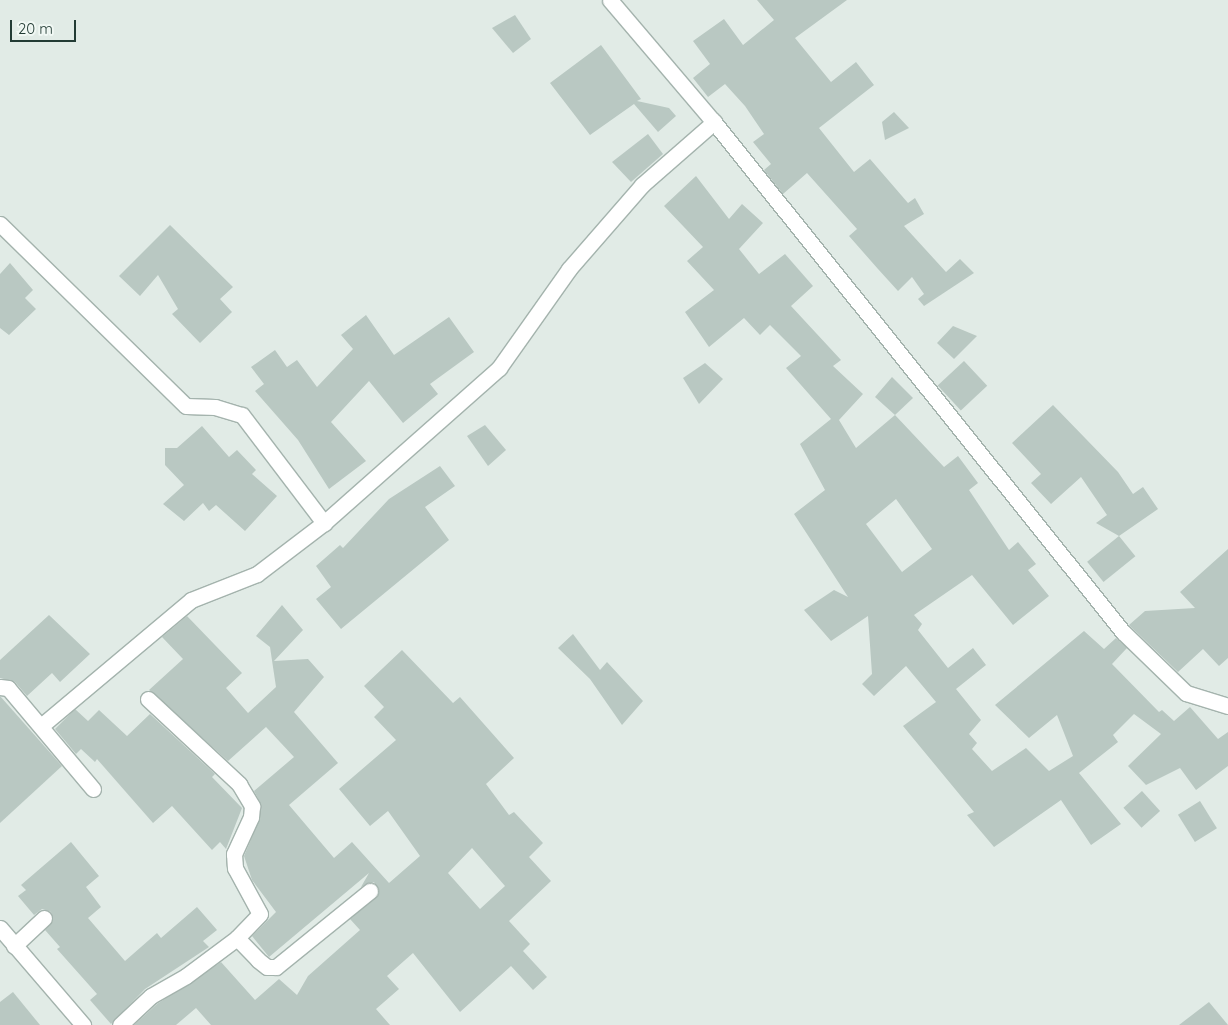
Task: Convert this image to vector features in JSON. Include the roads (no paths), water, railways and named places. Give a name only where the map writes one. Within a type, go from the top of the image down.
[{"type":"street","points":[[610,0],[714,122],[1122,632],[1186,693],[1228,706]]},
{"type":"street","points":[[41,726],[191,600],[257,574],[324,523],[499,368],[570,269],[642,185],[714,122]]},
{"type":"street","points":[[0,224],[186,406],[214,407],[242,415],[324,523]]},
{"type":"street","points":[[0,687],[8,688],[93,789]]},
{"type":"street","points":[[120,1025],[151,996],[186,976],[237,938],[260,914],[235,868],[234,854],[251,817],[252,806],[239,784],[148,700]]},
{"type":"street","points":[[237,938],[262,964],[276,967],[370,891]]},
{"type":"street","points":[[14,946],[44,918]]},
{"type":"street","points":[[0,928],[83,1025]]}]
